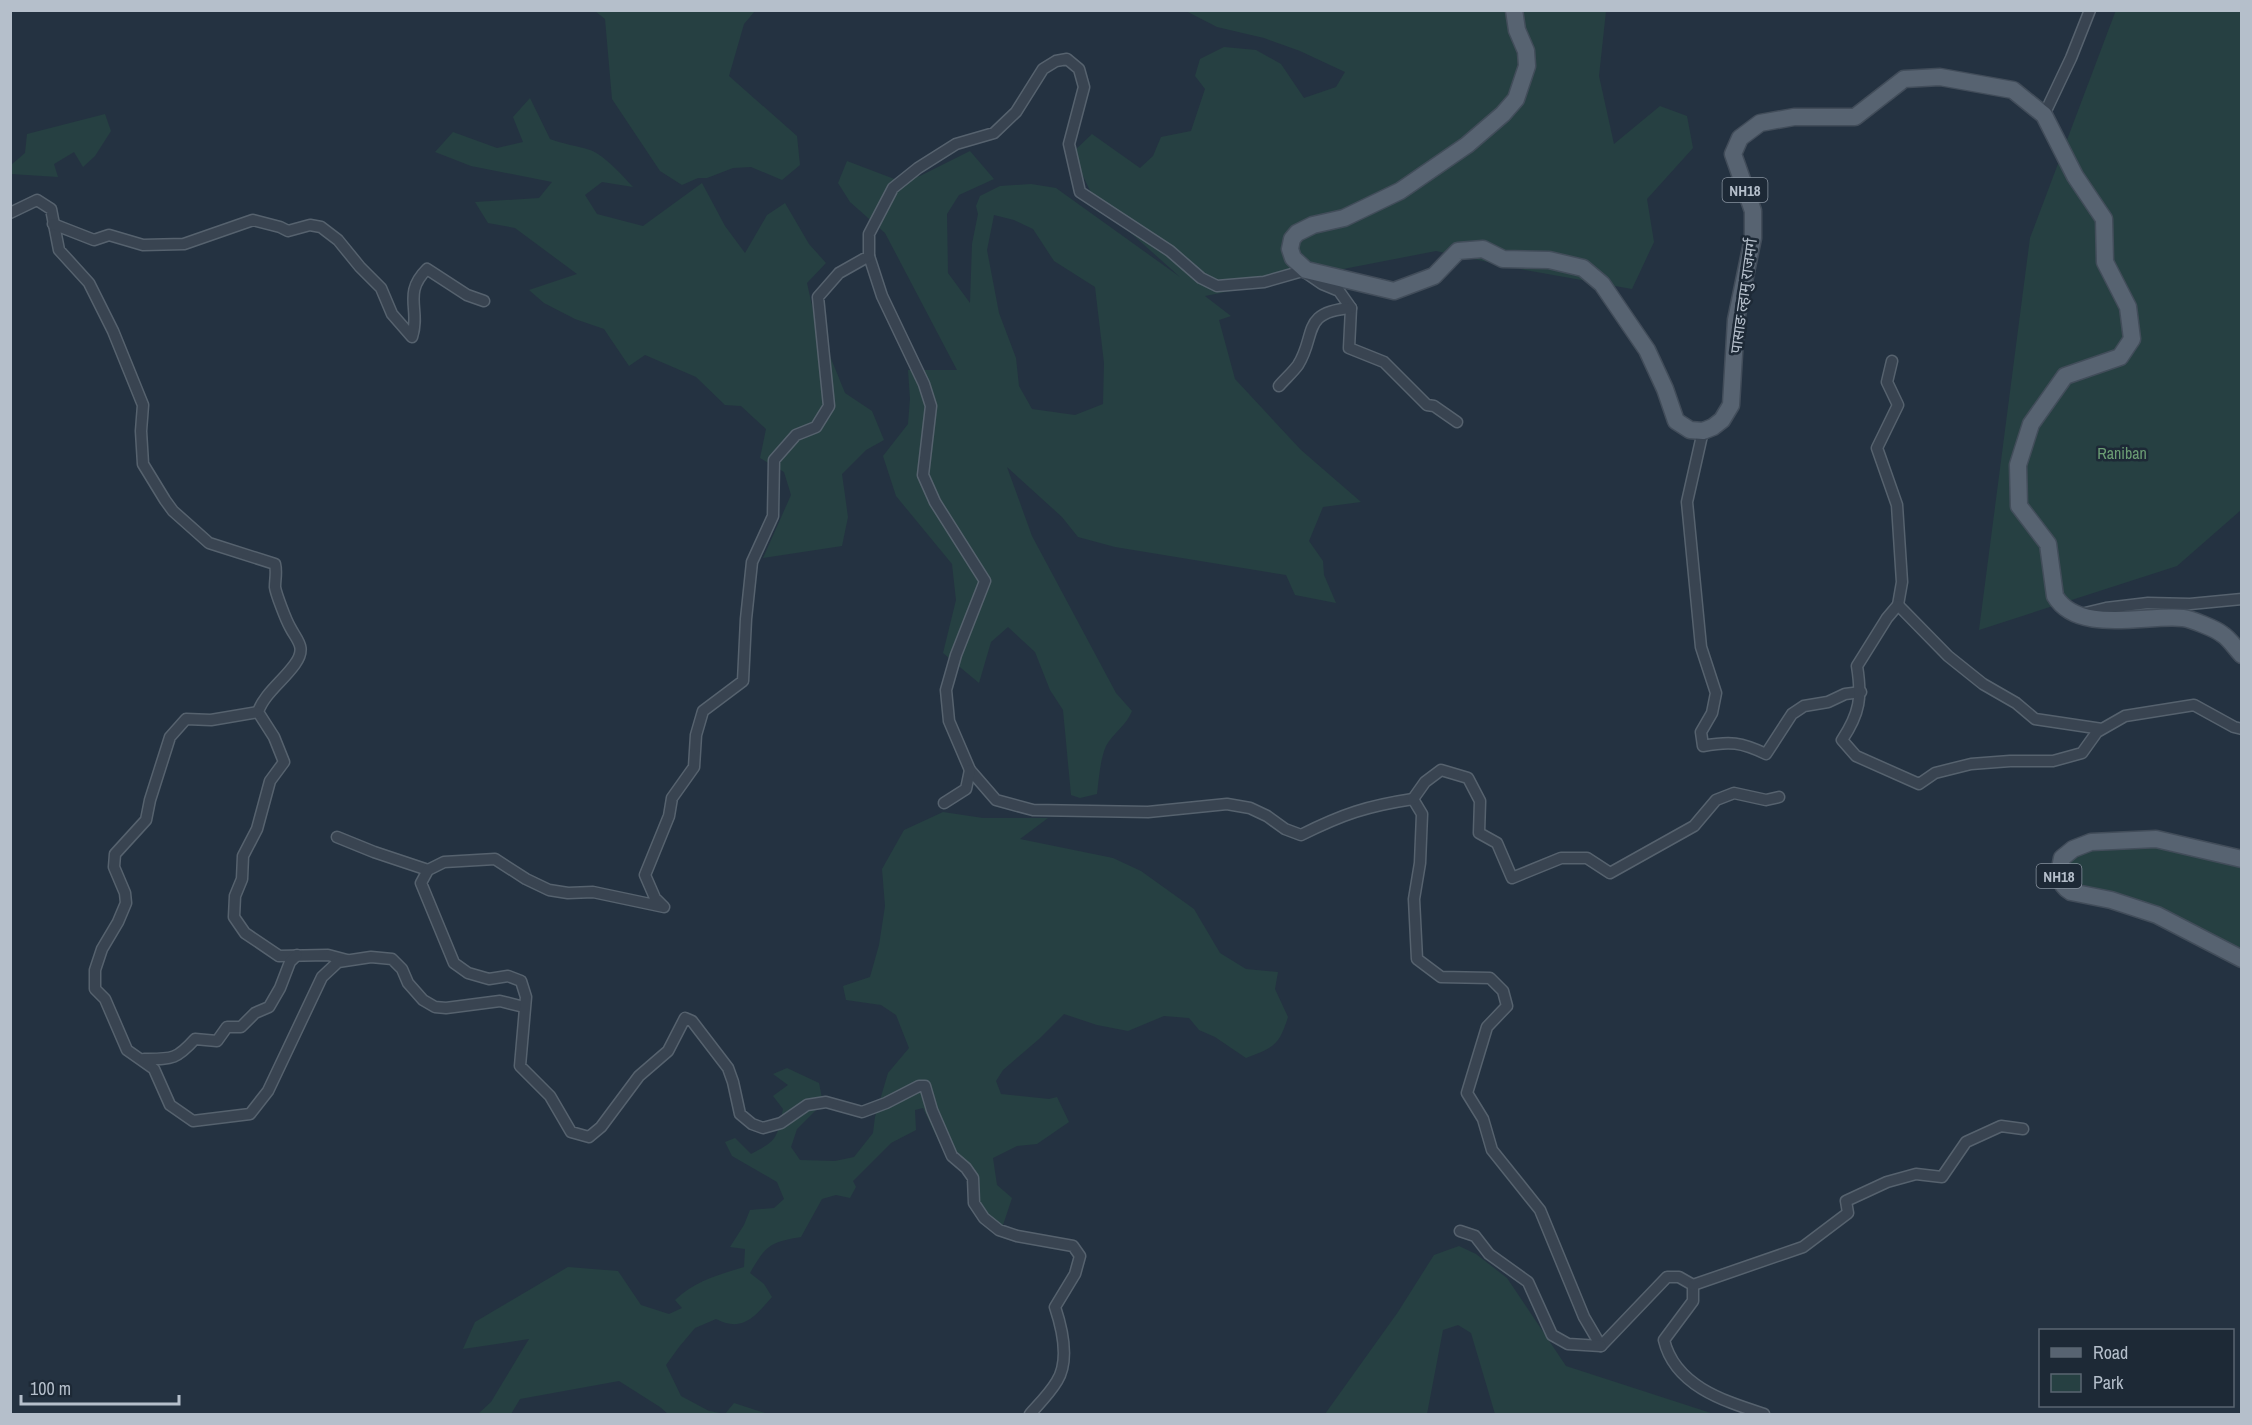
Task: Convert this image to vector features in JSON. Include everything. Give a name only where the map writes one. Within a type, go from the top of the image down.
[{"type":"main road","points":[[1514,10],[1517,30],[1526,51],[1527,66],[1516,99],[1503,114],[1467,145],[1400,191],[1344,218],[1312,225],[1297,233],[1292,239],[1290,249],[1293,258],[1305,271],[1394,291],[1434,276],[1458,251],[1483,249],[1503,259],[1549,260],[1583,268],[1602,284],[1647,350],[1677,421],[1690,430],[1703,431]]},
{"type":"main road","name":"पासाङ ल्हामु राजमर्ग","points":[[1703,431],[1722,420],[1731,405],[1736,320],[1753,238],[1753,211],[1733,154],[1740,138],[1761,123],[1794,117],[1855,117],[1904,79],[1940,77],[2013,90],[2043,115],[2075,176],[2104,219],[2105,262],[2128,307],[2132,339],[2120,357],[2065,376],[2031,424],[2018,465],[2019,506],[2048,544],[2055,596],[2063,606],[2093,620],[2185,618],[2222,633],[2241,655]]},
{"type":"main road","name":"NH18","points":[[2241,860],[2156,839],[2091,842],[2073,849],[2062,858],[2059,877],[2066,889],[2071,892],[2111,900],[2157,915],[2241,959]]},
{"type":"street","points":[[2043,115],[2072,58],[2090,10]]},
{"type":"street","points":[[1457,422],[1434,406],[1427,405],[1384,362],[1349,348],[1351,308],[1339,291],[1322,285],[1305,271],[1264,282],[1217,286],[1202,278],[1170,251],[1080,192],[1070,144],[1084,87],[1079,69],[1067,59],[1056,61],[1043,69],[1016,112],[994,134],[956,144],[918,168],[893,188],[869,234],[869,255],[882,296],[924,384],[931,405],[922,475],[935,502],[985,581],[956,655],[946,690],[949,721],[970,770],[996,800],[1033,810],[1148,812],[1227,804],[1250,808],[1267,816],[1285,829],[1301,835],[1338,816],[1364,808],[1413,799],[1425,782],[1441,770],[1468,778],[1480,801],[1479,833],[1497,843],[1512,878],[1561,858],[1587,858],[1610,873],[1695,826],[1716,800],[1734,794],[1766,800],[1779,797]]},
{"type":"street","points":[[10,213],[37,200],[51,209],[59,250],[88,283],[118,342],[143,405],[141,430],[143,464],[173,511],[209,543],[275,564],[277,575],[275,588],[291,629],[299,639],[300,651],[296,663],[272,692],[262,700],[258,712]]},
{"type":"street","points":[[53,224],[94,240],[109,235],[143,245],[184,244],[253,220],[288,231],[310,225],[321,227],[338,240],[381,288],[392,314],[412,337],[415,327],[413,291],[417,279],[427,269],[467,295],[484,301]]},
{"type":"street","points":[[869,255],[838,273],[818,297],[829,406],[816,427],[796,435],[774,460],[773,516],[752,562],[743,681],[703,711],[696,735],[694,766],[672,798],[669,816],[645,875],[655,898],[664,907],[593,892],[568,893],[549,890],[526,879],[495,859],[444,862],[428,870],[421,883],[454,963],[468,973],[489,979],[508,976],[521,981],[526,997],[520,1066],[550,1096],[571,1132],[589,1137],[602,1127],[639,1076],[668,1051],[685,1018],[692,1021],[728,1068],[740,1114],[752,1124],[763,1128],[781,1123],[807,1105],[826,1102],[862,1112],[919,1086],[925,1086],[932,1110],[952,1156],[966,1168],[973,1178],[974,1203],[984,1218],[999,1230],[1017,1236],[1073,1246],[1080,1256],[1075,1274],[1055,1307],[1062,1328],[1062,1370],[1057,1382],[1030,1414]]},
{"type":"street","points":[[1279,386],[1299,363],[1313,323],[1333,310],[1351,308]]},
{"type":"street","points":[[1892,361],[1887,382],[1898,405],[1877,448],[1897,505],[1902,582],[1898,605],[1887,618],[1857,666],[1861,692],[1854,722],[1842,740],[1856,756],[1919,784],[1935,773],[1971,764],[2010,760],[2053,761],[2082,753],[2097,732],[2125,716],[2194,705],[2234,728],[2241,729]]},
{"type":"street","points":[[1703,431],[1687,502],[1701,647],[1716,693],[1712,713],[1701,732],[1703,746],[1726,742],[1746,744],[1766,754],[1791,714],[1804,706],[1828,702],[1845,694],[1861,692]]},
{"type":"street","points":[[2080,614],[2148,603],[2190,604],[2241,599]]},
{"type":"street","points":[[1898,605],[1948,656],[1983,684],[2016,703],[2035,719],[2102,729]]},
{"type":"street","points":[[258,712],[274,737],[284,762],[270,781],[257,829],[243,856],[242,879],[235,896],[234,917],[245,933],[279,956],[328,955],[347,960]]},
{"type":"street","points":[[258,712],[211,720],[186,719],[170,737],[146,820],[115,854],[114,867],[125,893],[126,903],[102,949],[95,970],[96,989],[105,999],[126,1050],[154,1069],[170,1105],[193,1121],[250,1114],[268,1090],[322,976],[338,962],[370,957],[392,959],[402,969],[408,983],[423,1000],[435,1007],[465,1007],[500,1001],[524,1007]]},
{"type":"street","points":[[944,803],[966,789],[970,770]]},
{"type":"street","points":[[1413,799],[1422,814],[1420,863],[1414,899],[1417,958],[1441,977],[1490,978],[1503,991],[1507,1006],[1487,1027],[1467,1093],[1483,1119],[1492,1150],[1540,1210],[1584,1317],[1601,1346]]},
{"type":"street","points":[[337,837],[428,870]]},
{"type":"street","points":[[144,1059],[170,1059],[181,1054],[195,1039],[217,1041],[228,1027],[241,1027],[255,1013],[269,1006],[280,988],[290,962],[297,955]]},
{"type":"street","points":[[1460,1232],[1475,1236],[1489,1254],[1528,1282],[1552,1335],[1568,1344],[1601,1346],[1667,1277],[1679,1277],[1693,1285],[1803,1247],[1848,1213],[1846,1201],[1887,1182],[1916,1174],[1942,1177],[1966,1142],[2001,1126],[2023,1129]]},
{"type":"street","points":[[1693,1285],[1693,1301],[1664,1340],[1666,1350],[1678,1372],[1703,1390],[1764,1414]]},
{"type":"street","points":[[1727,1401],[1742,1414]]},
{"type":"green space","points":[[1184,10],[1606,11],[1599,76],[1614,144],[1660,106],[1687,116],[1693,148],[1647,199],[1654,242],[1632,289],[1436,251],[1205,296],[1231,316],[1219,320],[1235,379],[1301,450],[1361,502],[1323,507],[1309,541],[1323,561],[1324,575],[1336,603],[1295,595],[1286,575],[1115,547],[1078,537],[1062,517],[1007,467],[1032,536],[1116,693],[1132,711],[1106,746],[1097,794],[1080,798],[1071,795],[1063,710],[1050,690],[1035,652],[1008,627],[991,642],[979,683],[943,653],[956,600],[952,564],[896,496],[883,456],[908,424],[910,399],[908,370],[957,370],[885,233],[850,202],[838,183],[847,161],[897,180],[920,176],[970,151],[994,179],[959,195],[947,214],[948,273],[970,303],[972,244],[978,214],[976,206],[980,196],[1000,186],[1031,184],[1056,188],[1180,277],[1095,201],[1072,153],[1092,134],[1140,168],[1153,156],[1161,137],[1191,131],[1205,89],[1195,76],[1200,59],[1224,47],[1256,50],[1281,64],[1304,98],[1336,87],[1345,72],[1300,51],[1264,38],[1217,27]],"holes":[[[994,215],[1014,220],[1033,229],[1054,261],[1095,287],[1104,363],[1103,404],[1075,415],[1032,409],[1019,386],[1016,358],[999,313],[987,250]]]},
{"type":"green space","name":"Raniban","points":[[2116,10],[2241,11],[2241,510],[2177,566],[1979,630],[2030,238]]},
{"type":"green space","points":[[595,11],[755,11],[744,24],[729,76],[797,136],[800,165],[782,180],[751,167],[733,168],[682,185],[660,171],[612,99],[605,19]]},
{"type":"green space","points":[[530,98],[550,139],[590,150],[601,156],[633,187],[602,182],[585,195],[597,214],[643,226],[702,183],[725,226],[745,253],[767,215],[785,203],[809,244],[826,263],[807,283],[815,319],[845,393],[872,411],[884,440],[866,450],[842,474],[848,517],[842,546],[763,558],[791,495],[784,472],[760,458],[766,429],[741,406],[725,405],[696,377],[645,355],[629,366],[604,329],[575,319],[544,303],[529,290],[577,274],[515,228],[488,223],[475,202],[539,198],[552,182],[471,166],[435,152],[453,132],[497,148],[523,142],[513,117]]},
{"type":"green space","points":[[105,114],[111,131],[95,156],[83,167],[74,152],[54,164],[58,177],[11,174],[11,165],[25,153],[27,134]]},
{"type":"green space","points":[[943,812],[983,818],[1048,818],[1020,839],[1113,858],[1141,871],[1194,909],[1220,953],[1246,969],[1278,972],[1275,989],[1288,1017],[1285,1027],[1274,1045],[1246,1058],[1215,1037],[1199,1030],[1189,1018],[1164,1016],[1128,1031],[1097,1025],[1064,1014],[1003,1070],[996,1081],[1001,1094],[1049,1099],[1057,1097],[1069,1122],[1037,1144],[1017,1146],[993,1158],[997,1185],[1012,1198],[999,1237],[979,1221],[973,1207],[965,1172],[940,1144],[923,1108],[915,1110],[916,1130],[891,1143],[853,1181],[856,1187],[850,1198],[836,1195],[822,1199],[801,1237],[775,1243],[760,1257],[750,1273],[764,1284],[772,1297],[760,1310],[741,1323],[725,1323],[716,1319],[695,1328],[666,1365],[681,1396],[709,1411],[725,1414],[668,1414],[619,1381],[520,1399],[511,1414],[478,1414],[491,1402],[529,1339],[463,1349],[475,1322],[568,1267],[618,1271],[641,1305],[669,1314],[682,1308],[675,1300],[683,1293],[707,1279],[744,1267],[745,1249],[730,1247],[744,1225],[750,1210],[774,1208],[784,1199],[777,1182],[732,1156],[725,1142],[735,1138],[751,1154],[767,1145],[775,1137],[783,1109],[773,1096],[788,1085],[773,1074],[787,1068],[819,1083],[823,1103],[797,1129],[791,1147],[800,1160],[835,1161],[854,1157],[873,1133],[875,1117],[888,1073],[909,1048],[896,1015],[881,1005],[846,1000],[843,986],[870,977],[879,945],[885,906],[882,869],[904,830]]},
{"type":"green space","points":[[2157,846],[2241,866],[2241,953],[2080,888],[2068,878],[2066,866],[2075,858],[2096,849]]},
{"type":"green space","points":[[1459,1246],[1476,1254],[1507,1278],[1566,1366],[1714,1414],[1495,1414],[1471,1333],[1458,1325],[1443,1330],[1427,1414],[1325,1414],[1398,1312],[1434,1255]]},
{"type":"green space","points":[[734,1403],[768,1414],[725,1414]]}]
